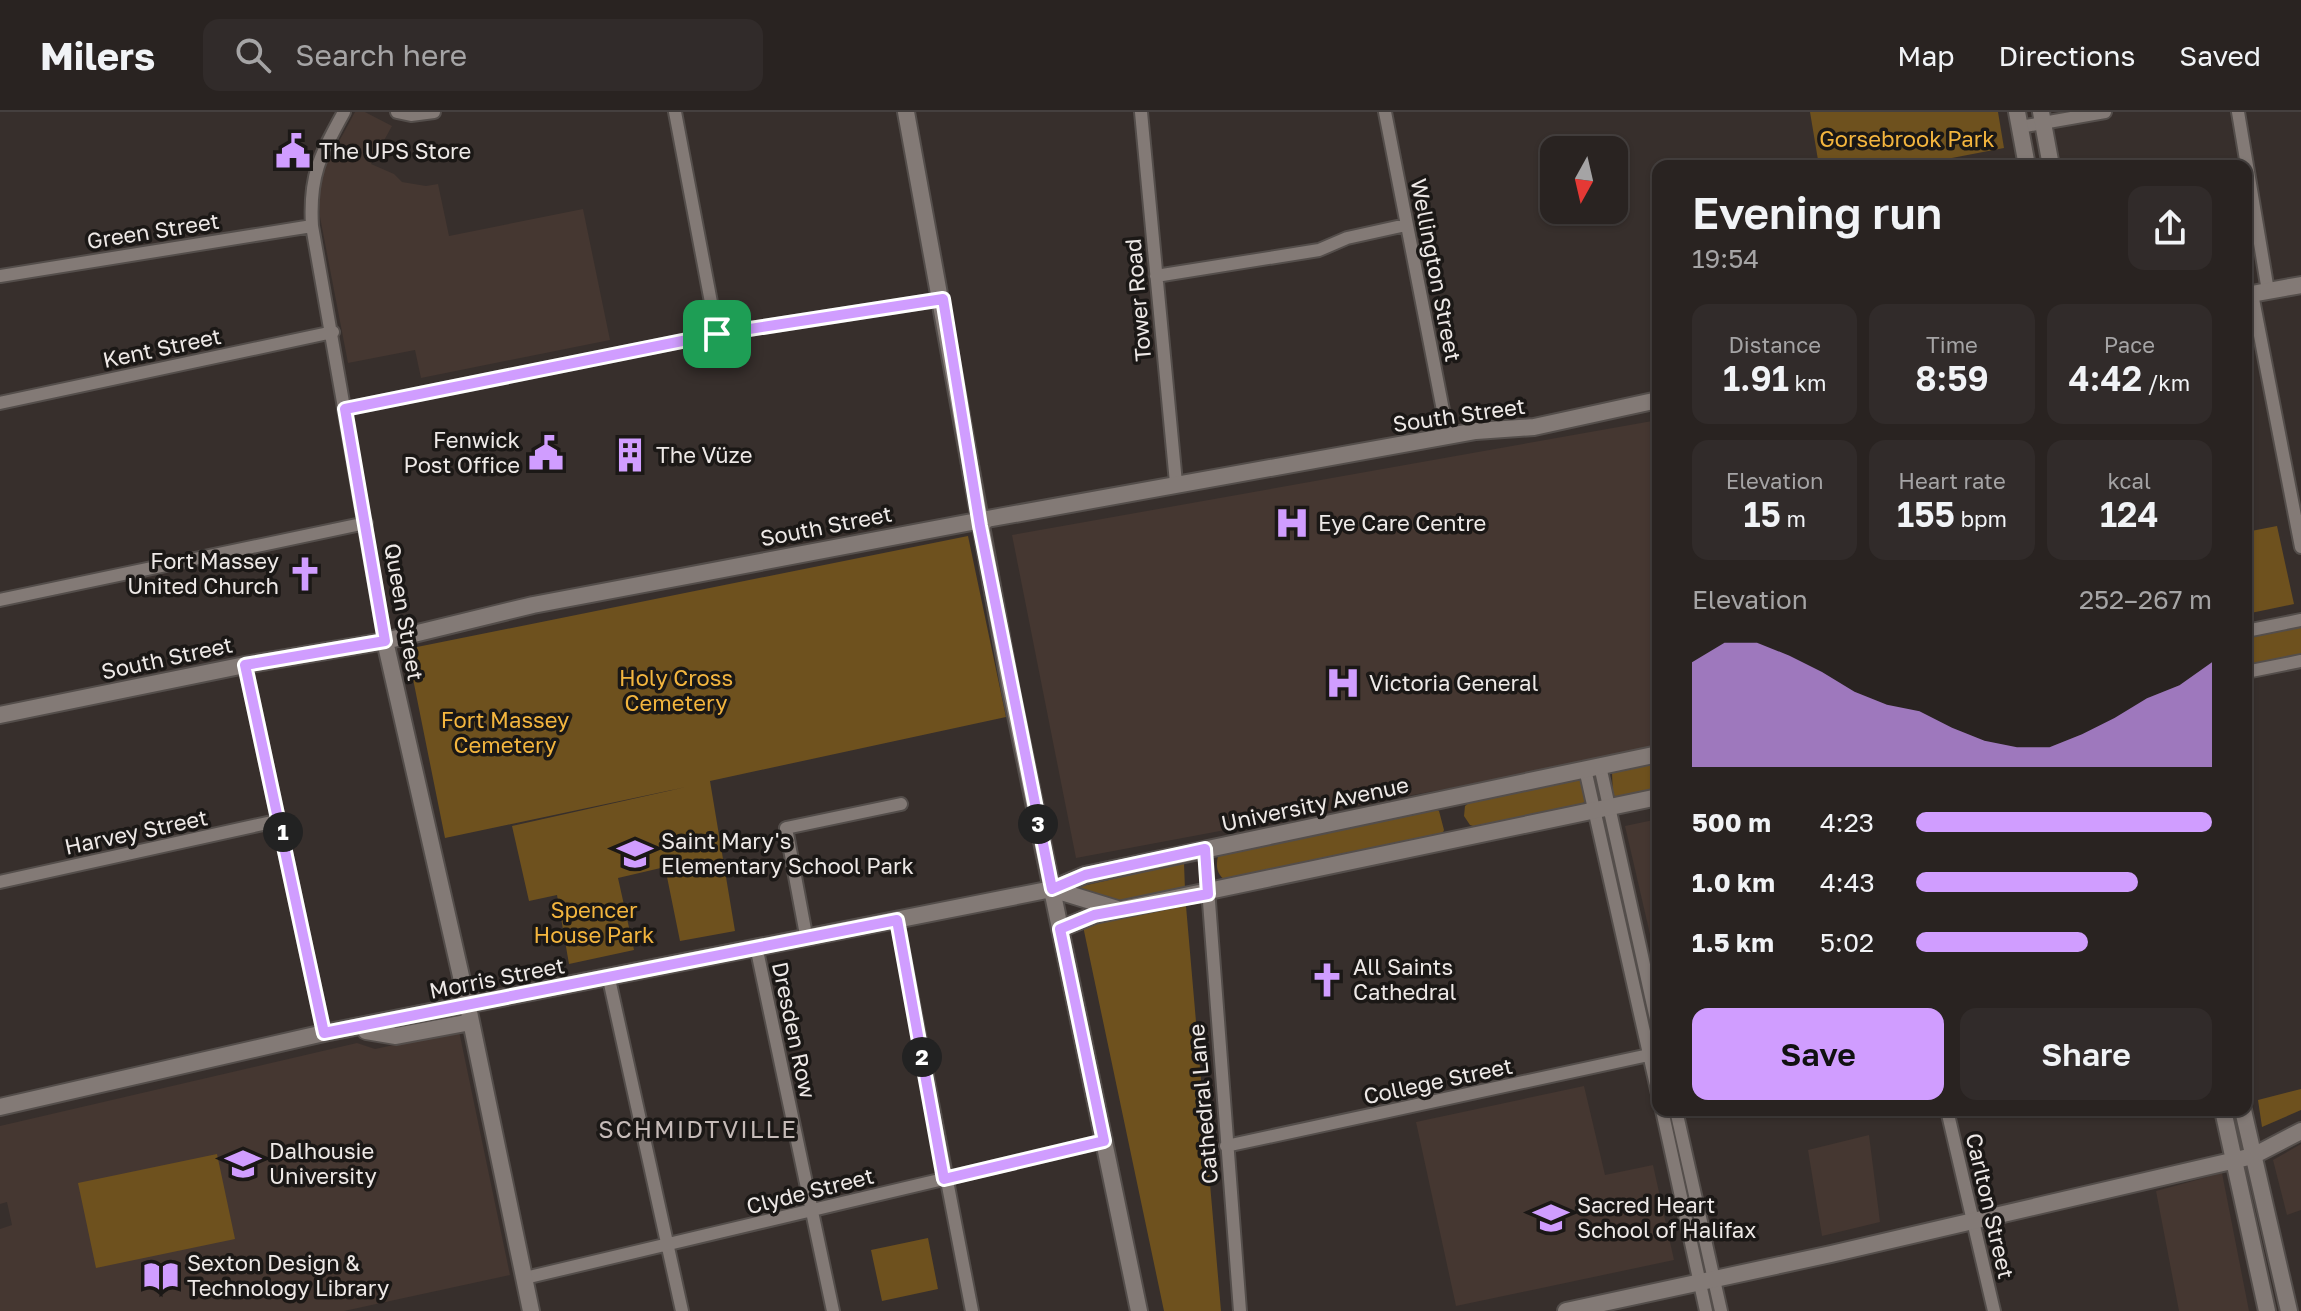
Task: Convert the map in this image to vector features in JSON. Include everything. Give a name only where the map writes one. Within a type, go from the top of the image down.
[{"type":"street","name":"Queen Street","points":[[344,112],[314,169],[310,196],[312,226],[385,641],[470,1015],[531,1311]]},
{"type":"street","points":[[397,112],[411,115],[433,112]]},
{"type":"street","points":[[675,112],[717,334]]},
{"type":"street","points":[[906,112],[943,299],[980,526],[1139,1311]]},
{"type":"street","name":"Tower Road","points":[[1141,112],[1176,483]]},
{"type":"street","name":"Wellington Street","points":[[1385,112],[1448,436]]},
{"type":"street","points":[[2026,160],[2019,119],[2105,112]]},
{"type":"street","points":[[2238,112],[2243,160]]},
{"type":"street","points":[[2042,117],[2050,160]]},
{"type":"street","points":[[1156,276],[1319,250],[1347,238],[1406,225]]},
{"type":"street","name":"Green Street","points":[[0,276],[312,226]]},
{"type":"street","points":[[2252,261],[2255,293],[2301,547]]},
{"type":"street","points":[[2255,293],[2301,285]]},
{"type":"street","points":[[345,409],[717,334],[943,299]]},
{"type":"street","name":"Kent Street","points":[[0,403],[333,332]]},
{"type":"street","name":"South Street","points":[[0,715],[245,665],[385,641],[533,605],[895,535],[977,521],[980,526],[987,519],[1176,483],[1448,436],[1534,427],[1652,401]]},
{"type":"street","points":[[0,600],[366,523]]},
{"type":"street","points":[[2252,630],[2301,620]]},
{"type":"street","points":[[2252,671],[2301,661]]},
{"type":"street","points":[[245,665],[281,820],[324,1033]]},
{"type":"street","name":"University Avenue","points":[[1052,889],[1085,875],[1652,755]]},
{"type":"street","points":[[1592,768],[1652,1005]]},
{"type":"street","points":[[1060,929],[1078,919],[1652,798]]},
{"type":"street","points":[[806,935],[786,828],[901,804]]},
{"type":"street","points":[[1602,809],[1652,1045]]},
{"type":"street","name":"Harvey Street","points":[[0,882],[281,820]]},
{"type":"street","name":"Cathedral Lane","points":[[1205,849],[1240,1311]]},
{"type":"street","points":[[1052,889],[1119,910]]},
{"type":"street","name":"Morris Street","points":[[0,1107],[324,1033],[470,1015],[609,979],[806,935],[1052,889]]},
{"type":"street","points":[[897,920],[944,1179],[972,1311]]},
{"type":"street","name":"Dresden Row","points":[[756,946],[833,1311]]},
{"type":"street","points":[[609,979],[682,1311]]},
{"type":"street","name":"College Street","points":[[1226,1146],[1652,1054]]},
{"type":"street","points":[[1664,1116],[1707,1280],[1721,1311]]},
{"type":"street","points":[[1677,1116],[1707,1280],[1706,1311]]},
{"type":"street","name":"Carlton Street","points":[[1948,1116],[1994,1311]]},
{"type":"street","points":[[2224,1116],[2267,1311]]},
{"type":"street","points":[[2244,1116],[2289,1311]]},
{"type":"street","points":[[1566,1311],[2253,1156],[2301,1131]]},
{"type":"street","name":"Clyde Street","points":[[525,1278],[1104,1141]]},
{"type":"shaded area","points":[[355,112],[365,112],[392,126],[371,164],[394,174],[402,182],[426,186],[438,184],[449,236],[583,209],[610,340],[421,378],[415,350],[348,363],[320,217],[318,180]]},
{"type":"shaded area","name":"Victoria General","points":[[1652,421],[1652,750],[1076,858],[1012,535]]},
{"type":"shaded area","points":[[1652,820],[1652,943],[1625,826]]},
{"type":"shaded area","name":"Dalhousie University","points":[[459,1031],[510,1275],[344,1311],[0,1311],[0,1229],[12,1225],[7,1202],[0,1204],[0,1126],[357,1043],[375,1049]]},
{"type":"shaded area","name":"Sacred Heart School of Halifax","points":[[1584,1086],[1605,1175],[1653,1165],[1674,1260],[1456,1306],[1416,1122]]},
{"type":"shaded area","points":[[1869,1135],[1880,1222],[1822,1236],[1808,1150]]},
{"type":"shaded area","points":[[2301,1144],[2301,1210],[2287,1215],[2273,1160]]},
{"type":"shaded area","points":[[2222,1173],[2249,1311],[2179,1311],[2156,1191]]},
{"type":"green space","name":"Gorsebrook Park","points":[[1810,112],[1998,112],[2004,148],[1941,160],[1818,160]]},
{"type":"green space","points":[[2277,526],[2294,604],[2252,613],[2252,531]]},
{"type":"green space","points":[[968,536],[1006,717],[710,781],[735,931],[680,941],[665,867],[618,878],[634,950],[569,964],[557,895],[529,901],[512,826],[686,787],[445,838],[407,649]]},
{"type":"green space","points":[[2301,626],[2301,654],[2252,665],[2252,637]]},
{"type":"green space","points":[[1652,763],[1652,791],[1617,798],[1613,795],[1612,773]]},
{"type":"green space","points":[[1582,779],[1588,799],[1578,807],[1479,828],[1470,825],[1464,816],[1465,806],[1473,800]]},
{"type":"green space","points":[[1435,809],[1439,811],[1444,830],[1441,837],[1229,883],[1217,868],[1218,856]]},
{"type":"green space","points":[[1184,863],[1185,890],[1119,901],[1078,887]]},
{"type":"green space","points":[[1186,906],[1221,1311],[1164,1311],[1083,926]]},
{"type":"green space","points":[[2301,1089],[2301,1110],[2262,1127],[2258,1100]]},
{"type":"green space","points":[[217,1154],[235,1239],[96,1268],[78,1183]]},
{"type":"green space","points":[[928,1238],[938,1289],[882,1301],[871,1250]]},
{"type":"place","name":"The UPS Store","points":[[293,151]]},
{"type":"place","name":"Fenwick Post Office","points":[[546,453]]},
{"type":"place","name":"The Vüze","points":[[630,455]]},
{"type":"place","name":"Eye Care Centre","points":[[1292,523]]},
{"type":"place","name":"Fort Massey United Church","points":[[305,574]]},
{"type":"place","name":"Victoria General","points":[[1343,683]]},
{"type":"place","name":"Saint Mary's Elementary School Park","points":[[635,854]]},
{"type":"place","name":"All Saints Cathedral","points":[[1327,980]]},
{"type":"place","name":"Dalhousie University","points":[[243,1164]]},
{"type":"place","name":"Sacred Heart School of Halifax","points":[[1551,1218]]},
{"type":"place","name":"Sexton Design & Technology Library","points":[[161,1276]]},
{"type":"district","name":"SCHMIDTVILLE","points":[[698,1130]]},
{"type":"route","points":[[943,299],[980,526],[1052,889],[1085,875],[1205,849],[1208,894],[1094,915],[1060,929],[1104,1141],[944,1179],[897,920],[806,935],[609,979],[324,1033],[281,820],[245,665],[385,641],[345,409],[717,334],[943,299]]},
{"type":"park label","name":"Holy Cross Cemetery","points":[[676,690]]},
{"type":"park label","name":"Fort Massey Cemetery","points":[[505,732]]},
{"type":"park label","name":"Spencer House Park","points":[[594,922]]}]
